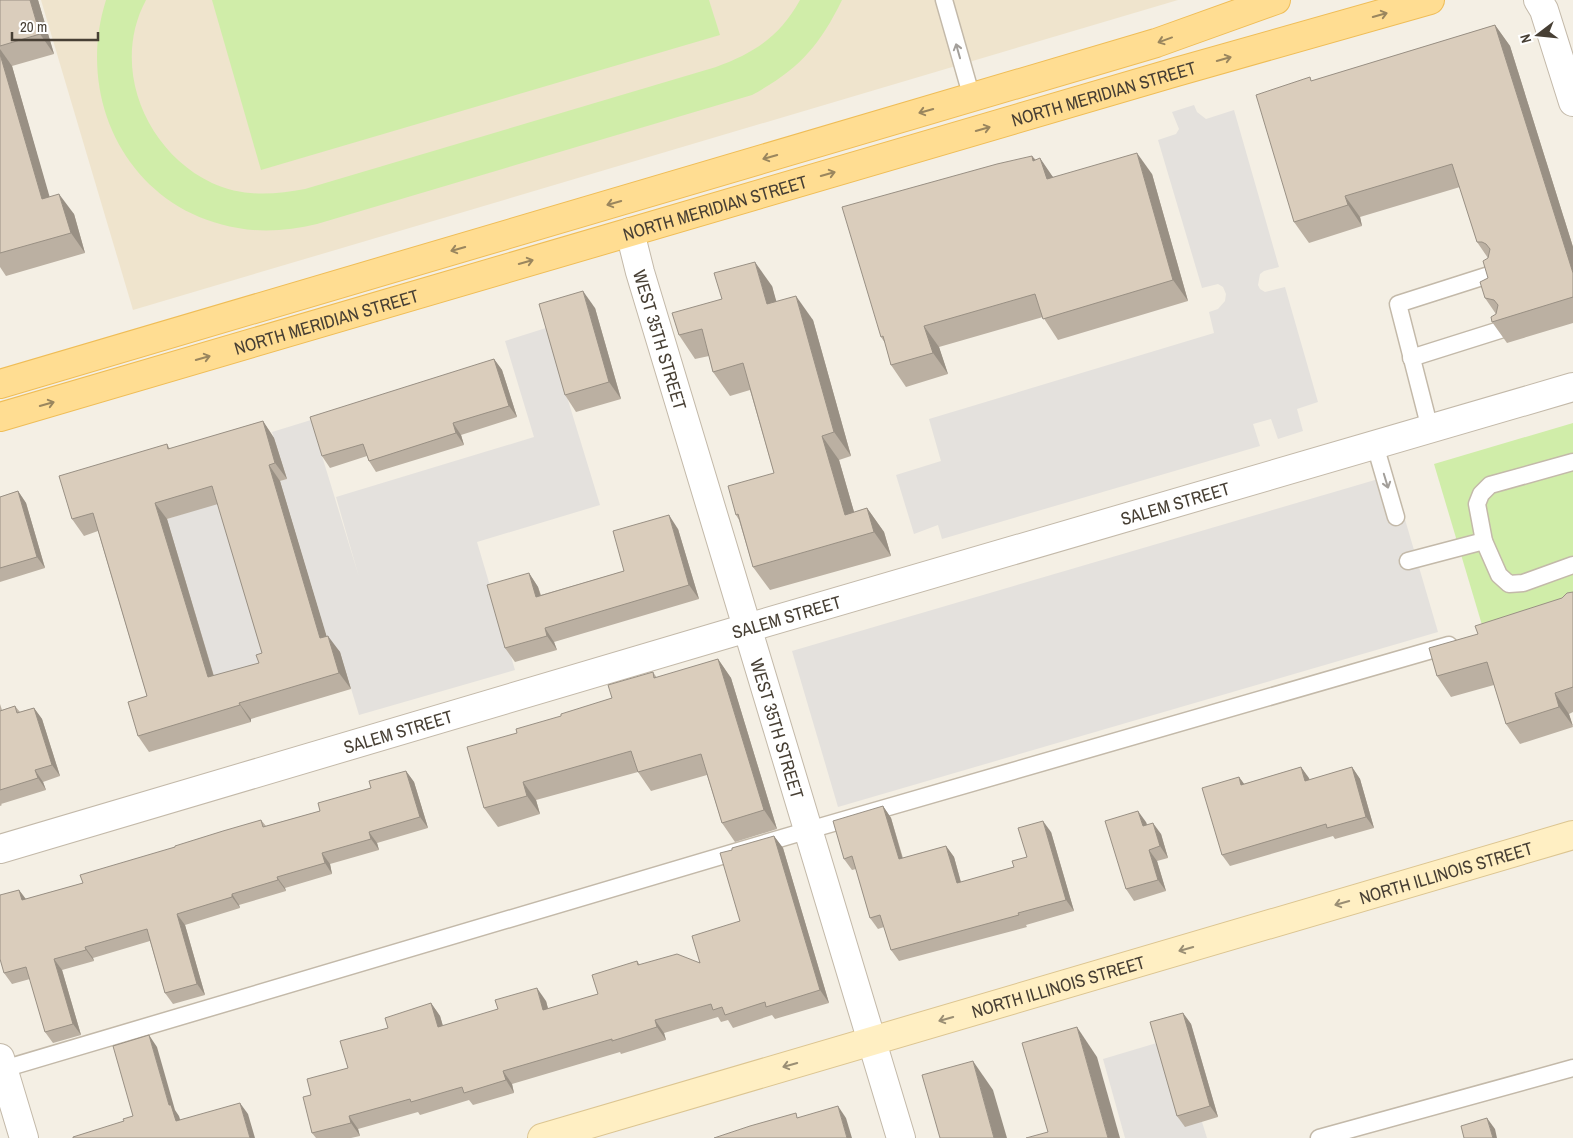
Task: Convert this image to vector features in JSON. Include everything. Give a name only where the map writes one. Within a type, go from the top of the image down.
[{"type":"main road","name":"NORTH MERIDIAN STREET","points":[[0,384],[1156,43],[1276,0]]},
{"type":"main road","name":"NORTH MERIDIAN STREET","points":[[0,417],[1167,75],[1430,0]]},
{"type":"main road","name":"NORTH ILLINOIS STREET","points":[[542,1138],[1573,835]]},
{"type":"street","points":[[1538,0],[1544,10],[1573,102]]},
{"type":"street","name":"WEST 35TH STREET","points":[[630,232],[640,272],[901,1138]]},
{"type":"street","name":"SALEM STREET","points":[[0,849],[1573,387]]},
{"type":"street","points":[[1,1066],[24,1138]]},
{"type":"lane","points":[[944,0],[972,98]]},
{"type":"lane","points":[[1430,429],[1398,304],[1495,273]]},
{"type":"lane","points":[[1411,358],[1503,329]]},
{"type":"lane","points":[[1375,445],[1396,517]]},
{"type":"lane","points":[[1573,462],[1490,485],[1481,494],[1477,504],[1484,541],[1499,575],[1509,584],[1523,583],[1573,565]]},
{"type":"lane","points":[[1408,561],[1484,541]]},
{"type":"lane","points":[[1,1066],[1468,640]]},
{"type":"lane","points":[[1319,1138],[1573,1068]]},
{"type":"shaded area","points":[[41,0],[1178,0],[133,310]]},
{"type":"shaded area","points":[[1194,105],[1197,112],[1206,119],[1234,110],[1279,267],[1260,274],[1258,285],[1265,292],[1285,287],[1318,402],[1297,409],[1303,431],[1278,439],[1271,419],[1253,424],[1260,446],[942,539],[938,525],[914,534],[896,475],[941,461],[929,419],[1214,333],[1209,312],[1218,309],[1225,301],[1226,294],[1223,287],[1218,284],[1202,288],[1158,140],[1176,134],[1179,129],[1172,112]]},
{"type":"shaded area","points":[[546,328],[600,505],[477,542],[515,670],[359,715],[340,652],[332,654],[280,481],[287,479],[272,432],[311,420],[359,577],[336,497],[534,437],[505,341]]},
{"type":"shaded area","points":[[1392,475],[1438,632],[838,807],[792,651]]},
{"type":"shaded area","points":[[217,503],[273,670],[219,694],[167,519]]},
{"type":"shaded area","points":[[1160,1042],[1202,1122],[1207,1138],[1125,1138],[1103,1059]]},
{"type":"green space","points":[[106,0],[146,0],[136,26],[132,52],[134,79],[141,105],[153,129],[169,151],[189,169],[223,188],[246,193],[282,193],[305,189],[716,67],[743,56],[765,42],[784,24],[800,0],[842,0],[825,31],[806,56],[782,76],[752,95],[317,224],[268,231],[238,228],[200,217],[167,199],[140,175],[120,145],[105,112],[98,76],[98,38]]},
{"type":"green space","points":[[212,0],[709,0],[720,35],[261,170]]},
{"type":"green space","points":[[1573,423],[1573,598],[1482,625],[1434,464]]},
{"type":"building","points":[[0,0],[30,0],[40,34],[0,46]]},
{"type":"building","points":[[1495,25],[1573,273],[1573,297],[1492,322],[1491,317],[1496,314],[1498,305],[1494,300],[1485,298],[1480,282],[1488,278],[1483,261],[1488,258],[1490,249],[1486,244],[1477,242],[1452,164],[1345,196],[1348,205],[1294,222],[1256,95],[1310,77],[1311,81]]},
{"type":"building","points":[[0,54],[42,199],[59,194],[71,233],[0,253]]},
{"type":"building","points":[[1137,153],[1173,280],[1043,319],[1035,294],[924,326],[933,353],[891,365],[842,207],[1032,156],[1033,161],[1040,158],[1047,179]]},
{"type":"building","points":[[755,262],[767,304],[796,296],[834,432],[822,436],[845,515],[867,508],[874,532],[753,567],[728,486],[774,473],[743,363],[713,372],[702,329],[679,335],[672,313],[722,299],[714,273]]},
{"type":"building","points":[[583,291],[609,382],[565,395],[539,304]]},
{"type":"building","points":[[494,359],[509,406],[453,423],[456,433],[369,461],[363,444],[322,456],[310,417]]},
{"type":"building","points":[[263,421],[275,463],[269,465],[320,638],[328,636],[339,673],[138,736],[128,702],[147,696],[93,513],[72,519],[59,476],[167,444],[168,449]],"holes":[[[212,486],[262,653],[256,655],[259,663],[208,677],[155,503]]]},
{"type":"building","points":[[18,491],[37,557],[0,568],[0,497]]},
{"type":"building","points":[[669,515],[689,585],[545,628],[547,636],[505,648],[487,585],[529,573],[536,597],[624,571],[613,531]]},
{"type":"building","points":[[1573,592],[1573,687],[1555,693],[1559,707],[1506,724],[1487,662],[1437,676],[1429,648],[1478,634],[1475,626],[1562,598],[1567,593]]},
{"type":"building","points":[[718,659],[764,810],[722,823],[701,754],[638,772],[631,751],[523,782],[527,796],[484,808],[467,747],[517,733],[516,729],[612,698],[608,685],[653,672],[654,678]]},
{"type":"building","points":[[15,706],[17,713],[34,708],[52,765],[35,770],[38,778],[0,790],[0,711]]},
{"type":"building","points":[[1301,767],[1305,781],[1352,767],[1366,817],[1327,828],[1326,824],[1222,855],[1202,788],[1239,777],[1241,785]]},
{"type":"building","points":[[406,771],[420,817],[369,832],[371,839],[322,853],[325,863],[277,877],[278,880],[177,914],[197,984],[165,993],[147,929],[85,947],[86,950],[54,959],[73,1024],[45,1032],[26,967],[4,973],[0,959],[0,895],[19,890],[22,900],[83,883],[80,875],[223,831],[261,820],[263,827],[320,811],[318,803],[371,788],[369,781]]},
{"type":"building","points":[[883,806],[899,859],[946,846],[957,883],[1014,867],[1012,861],[1027,857],[1018,828],[1043,821],[1066,900],[1018,913],[1019,915],[891,950],[880,915],[870,918],[852,856],[844,859],[833,821]]},
{"type":"building","points":[[1138,811],[1143,826],[1153,823],[1160,846],[1149,850],[1158,880],[1126,889],[1105,821]]},
{"type":"building","points":[[774,836],[820,990],[766,1007],[765,1002],[725,1015],[722,1007],[713,1010],[711,1004],[655,1020],[657,1027],[503,1071],[506,1080],[464,1093],[462,1087],[411,1102],[410,1099],[349,1116],[351,1123],[312,1133],[303,1097],[311,1095],[307,1079],[348,1068],[340,1041],[388,1028],[385,1018],[431,1003],[438,1027],[498,1009],[495,1000],[537,988],[543,1010],[598,994],[592,975],[637,961],[638,965],[677,954],[700,963],[692,936],[740,921],[720,853]]},
{"type":"building","points":[[1183,1013],[1210,1106],[1177,1116],[1150,1022]]},
{"type":"building","points":[[1077,1027],[1108,1138],[1026,1138],[1048,1132],[1022,1043]]},
{"type":"building","points":[[149,1035],[169,1105],[171,1105],[176,1121],[240,1103],[250,1138],[73,1138],[124,1121],[123,1119],[133,1116],[113,1046]]},
{"type":"building","points":[[973,1061],[994,1138],[940,1138],[922,1075]]},
{"type":"building","points":[[838,1106],[847,1138],[714,1138],[796,1113],[797,1118]]},
{"type":"building","points":[[1487,1118],[1493,1138],[1464,1138],[1461,1126]]}]
